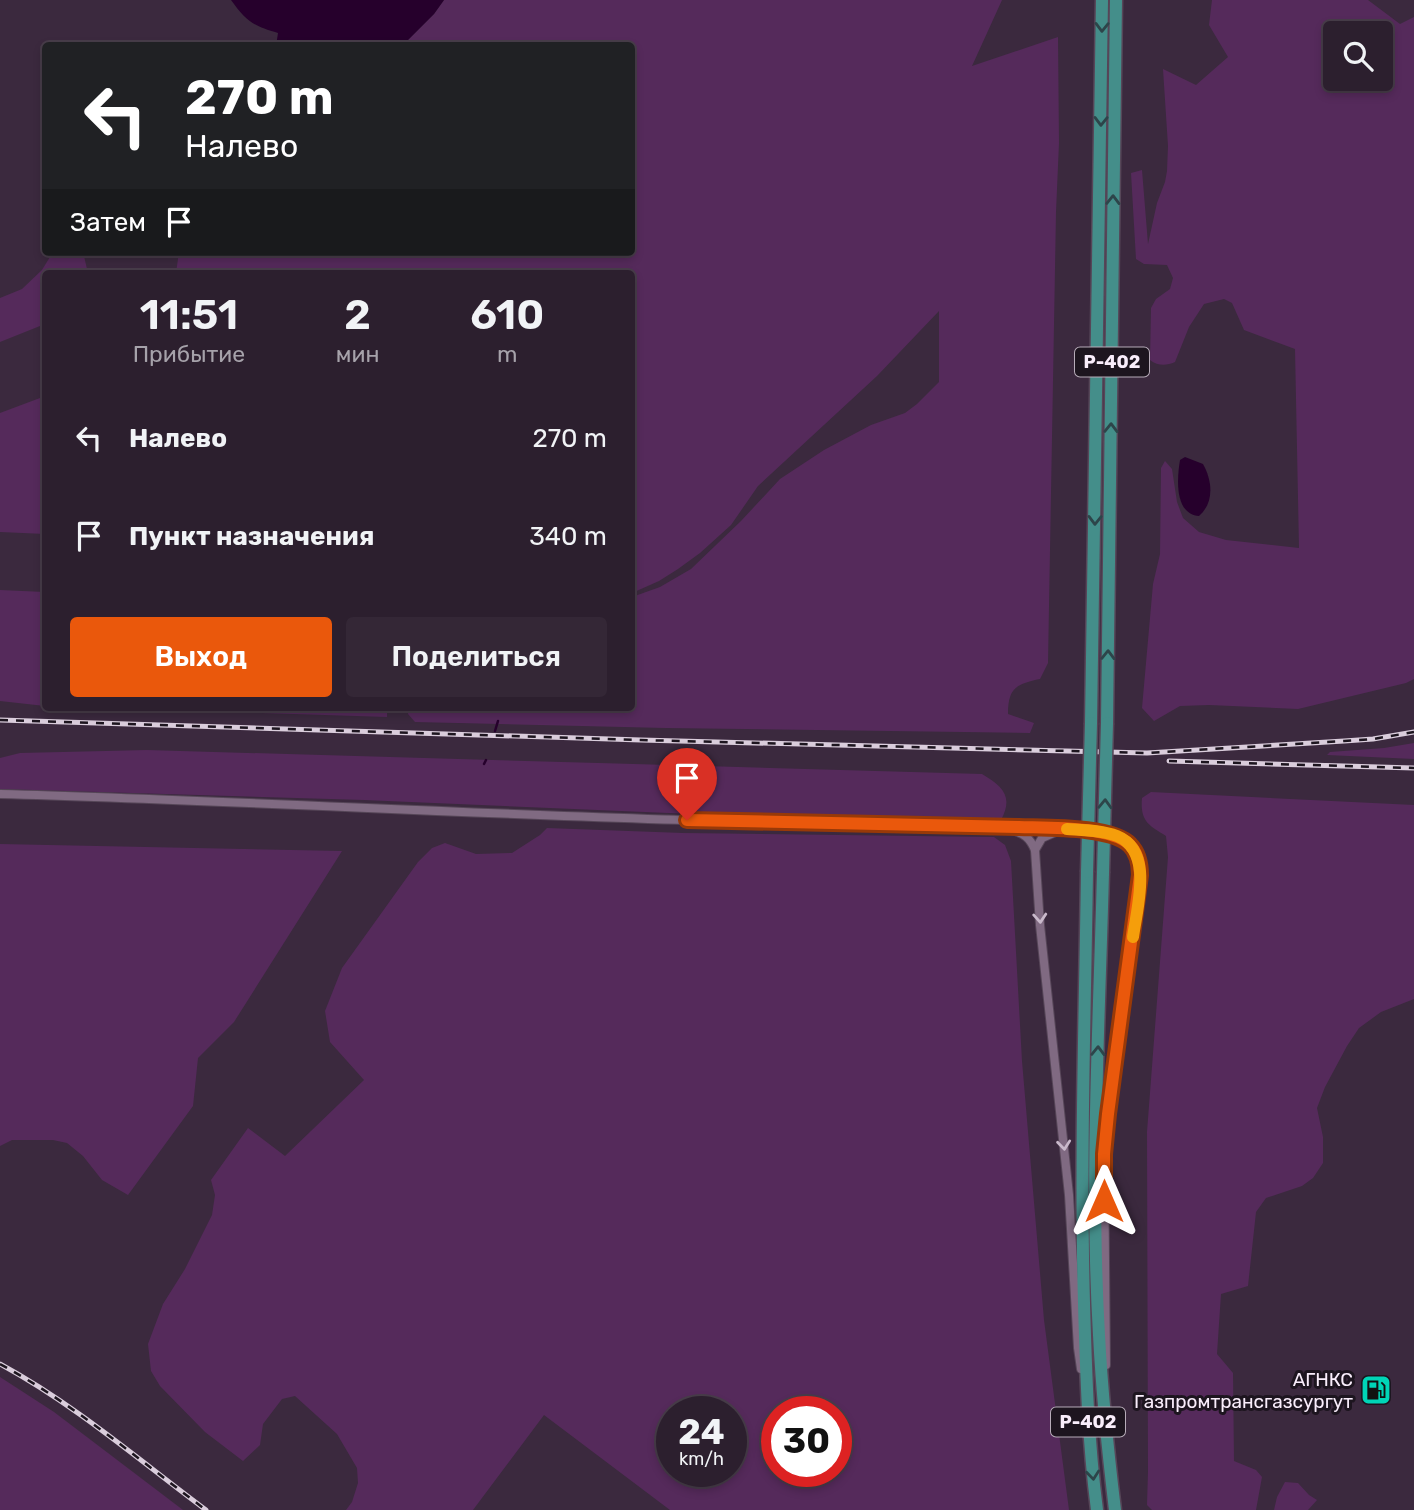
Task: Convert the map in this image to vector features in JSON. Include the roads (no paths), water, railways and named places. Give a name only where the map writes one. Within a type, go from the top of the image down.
[{"type":"main road","name":"Р-402","points":[[1097,1510],[1087,1413],[1082,1172],[1102,0]]},
{"type":"main road","name":"Р-402","points":[[1115,1510],[1099,1334],[1096,1184],[1107,723],[1116,0]]},
{"type":"street","points":[[0,794],[687,820],[1073,829],[1109,834],[1124,840],[1136,853],[1140,875],[1104,1154],[1107,1342],[1105,1413]]},
{"type":"street","points":[[977,827],[1021,832],[1035,850],[1040,925],[1069,1195],[1078,1348],[1087,1413]]},
{"type":"street","points":[[1035,850],[1046,835],[1073,829]]},
{"type":"waterway","points":[[495,731],[498,721]]},
{"type":"waterway","points":[[484,764],[486,760]]},
{"type":"railway","points":[[0,720],[1147,753],[1373,739],[1414,732]]},
{"type":"railway","points":[[1169,761],[1414,768]]},
{"type":"railway","points":[[0,1364],[80,1415],[206,1510]]},
{"type":"place","name":"АГНКС Газпромтрансгазсургут","points":[[1376,1390]]}]
